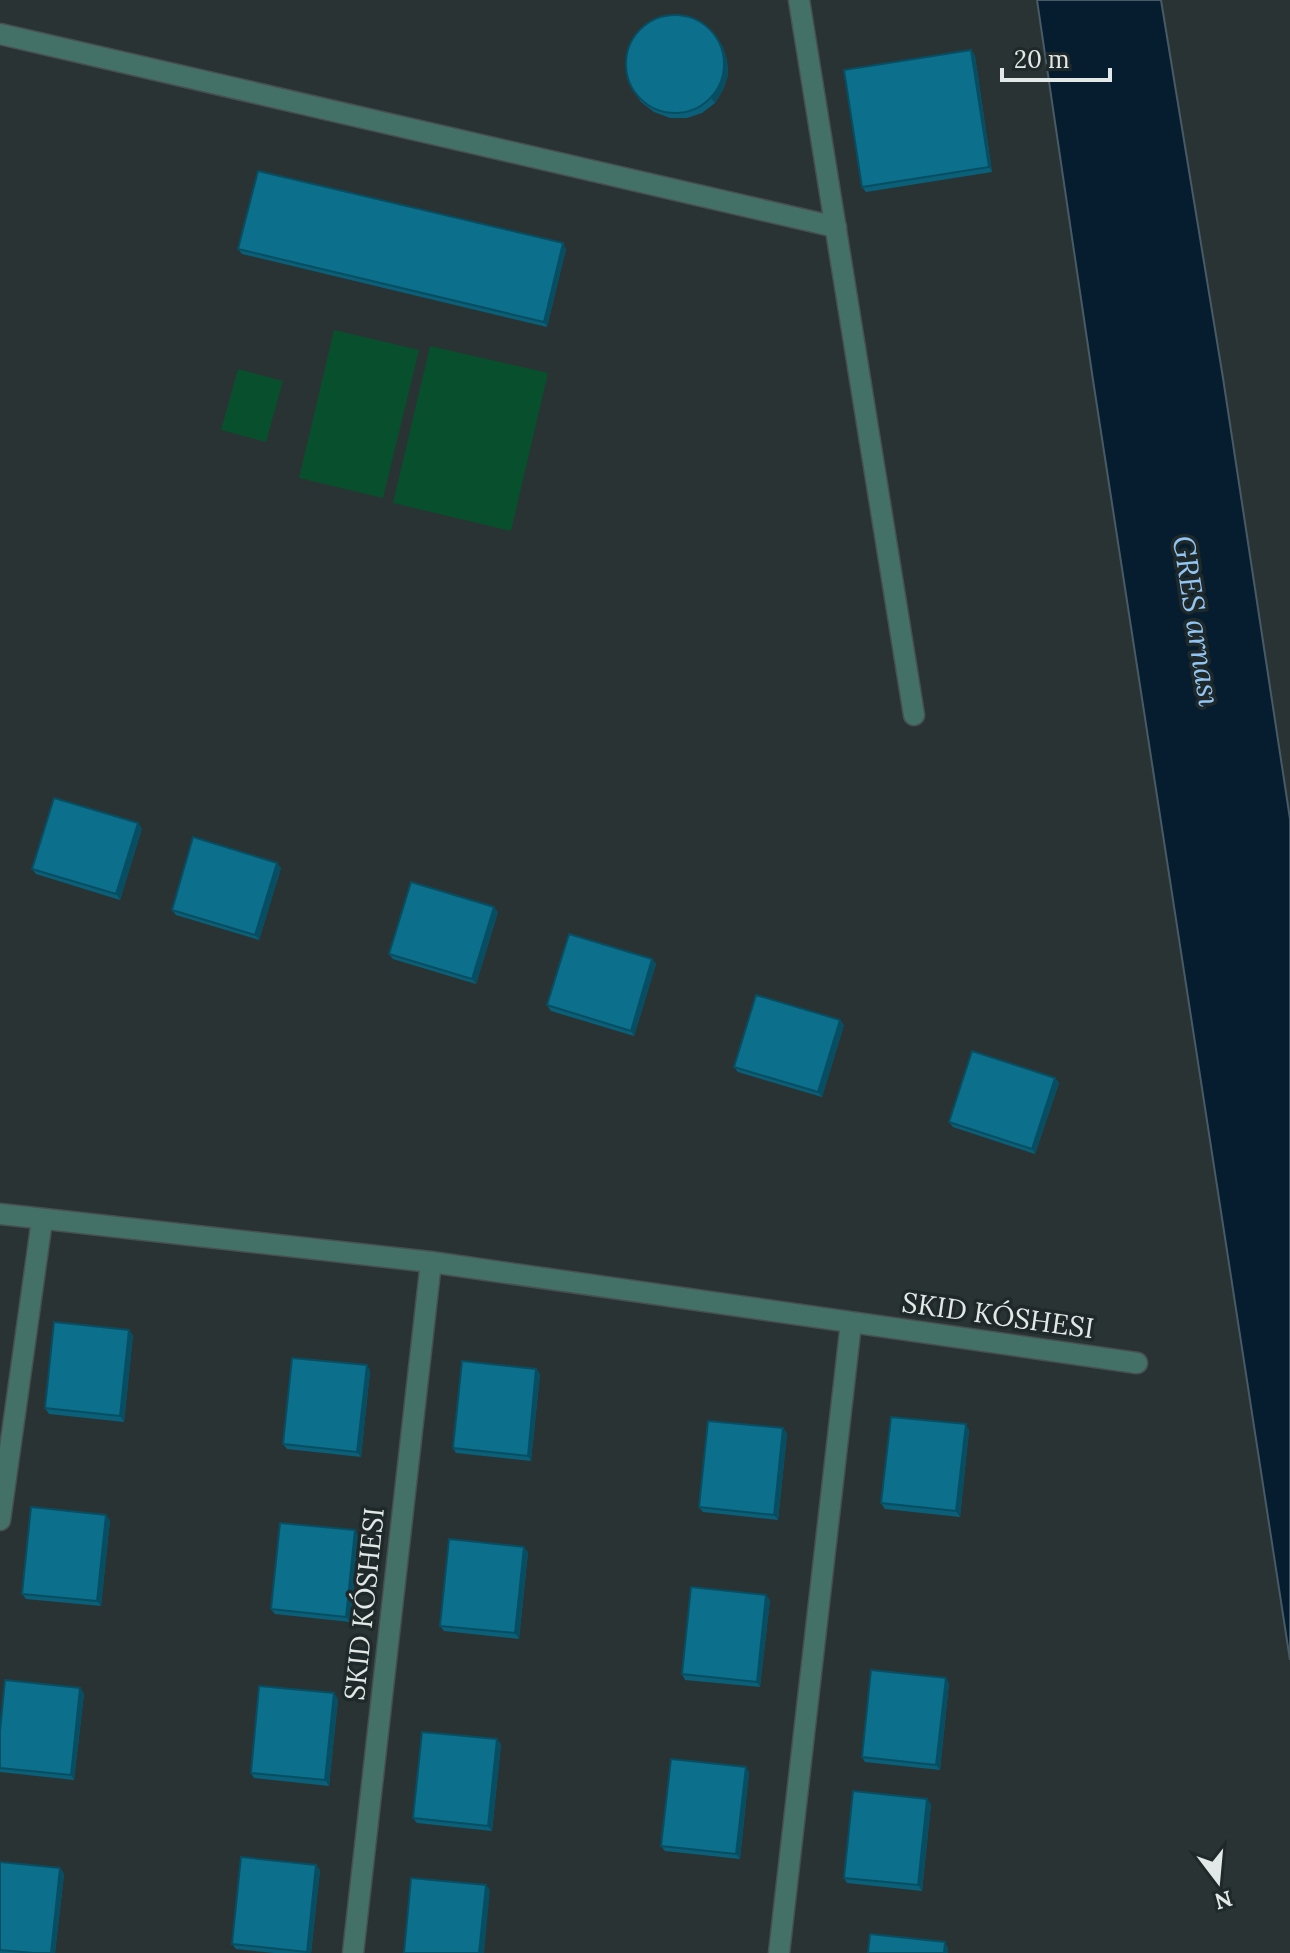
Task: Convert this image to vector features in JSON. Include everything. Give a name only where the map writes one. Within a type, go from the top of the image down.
[{"type":"street","points":[[799,0],[914,715]]},
{"type":"street","points":[[0,34],[836,227]]},
{"type":"street","name":"SKID KÓSHESI","points":[[0,1214],[431,1262],[1137,1363]]},
{"type":"street","points":[[0,1520],[42,1220]]},
{"type":"street","name":"SKID KÓSHESI","points":[[353,1953],[431,1262]]},
{"type":"street","points":[[779,1953],[851,1323]]},
{"type":"green space","points":[[334,330],[419,350],[383,498],[299,478]]},
{"type":"green space","points":[[430,346],[548,373],[511,531],[393,503]]},
{"type":"green space","points":[[238,369],[283,381],[266,442],[221,430]]},
{"type":"water","name":"GRES arnası","points":[[1037,0],[1161,0],[1223,378],[1290,819],[1290,1660],[1093,380]]},
{"type":"building","points":[[675,15],[694,18],[710,29],[721,45],[724,64],[721,83],[710,99],[694,110],[675,113],[656,110],[640,99],[629,83],[626,64],[629,45],[640,29],[656,18]]},
{"type":"building","points":[[971,50],[989,167],[862,187],[844,70]]},
{"type":"building","points":[[258,171],[563,243],[544,322],[238,249]]},
{"type":"building","points":[[54,798],[138,823],[116,894],[32,869]]},
{"type":"building","points":[[193,837],[277,863],[255,935],[172,910]]},
{"type":"building","points":[[411,882],[494,907],[472,979],[389,954]]},
{"type":"building","points":[[569,934],[652,959],[631,1031],[547,1005]]},
{"type":"building","points":[[756,995],[840,1020],[818,1092],[734,1067]]},
{"type":"building","points":[[972,1051],[1055,1078],[1032,1149],[949,1122]]},
{"type":"building","points":[[54,1322],[129,1330],[120,1416],[45,1408]]},
{"type":"building","points":[[292,1358],[367,1365],[357,1452],[283,1444]]},
{"type":"building","points":[[462,1361],[536,1369],[528,1456],[453,1448]]},
{"type":"building","points":[[891,1417],[966,1424],[956,1511],[881,1503]]},
{"type":"building","points":[[708,1421],[783,1428],[774,1515],[699,1507]]},
{"type":"building","points":[[31,1507],[106,1515],[97,1601],[22,1594]]},
{"type":"building","points":[[280,1523],[355,1530],[346,1617],[271,1609]]},
{"type":"building","points":[[449,1539],[524,1547],[515,1633],[440,1626]]},
{"type":"building","points":[[691,1587],[766,1595],[757,1682],[682,1674]]},
{"type":"building","points":[[871,1670],[946,1678],[936,1765],[862,1757]]},
{"type":"building","points":[[5,1680],[80,1688],[71,1775],[0,1768]]},
{"type":"building","points":[[259,1686],[334,1693],[325,1780],[251,1773]]},
{"type":"building","points":[[422,1732],[497,1739],[488,1826],[413,1818]]},
{"type":"building","points":[[671,1759],[746,1767],[736,1854],[661,1846]]},
{"type":"building","points":[[853,1791],[927,1799],[918,1885],[844,1878]]},
{"type":"building","points":[[241,1857],[316,1865],[307,1952],[232,1944]]},
{"type":"building","points":[[0,1862],[60,1868],[51,1953],[0,1950]]},
{"type":"building","points":[[411,1878],[486,1885],[479,1953],[404,1953]]},
{"type":"building","points":[[870,1934],[945,1942],[944,1953],[868,1953]]}]
